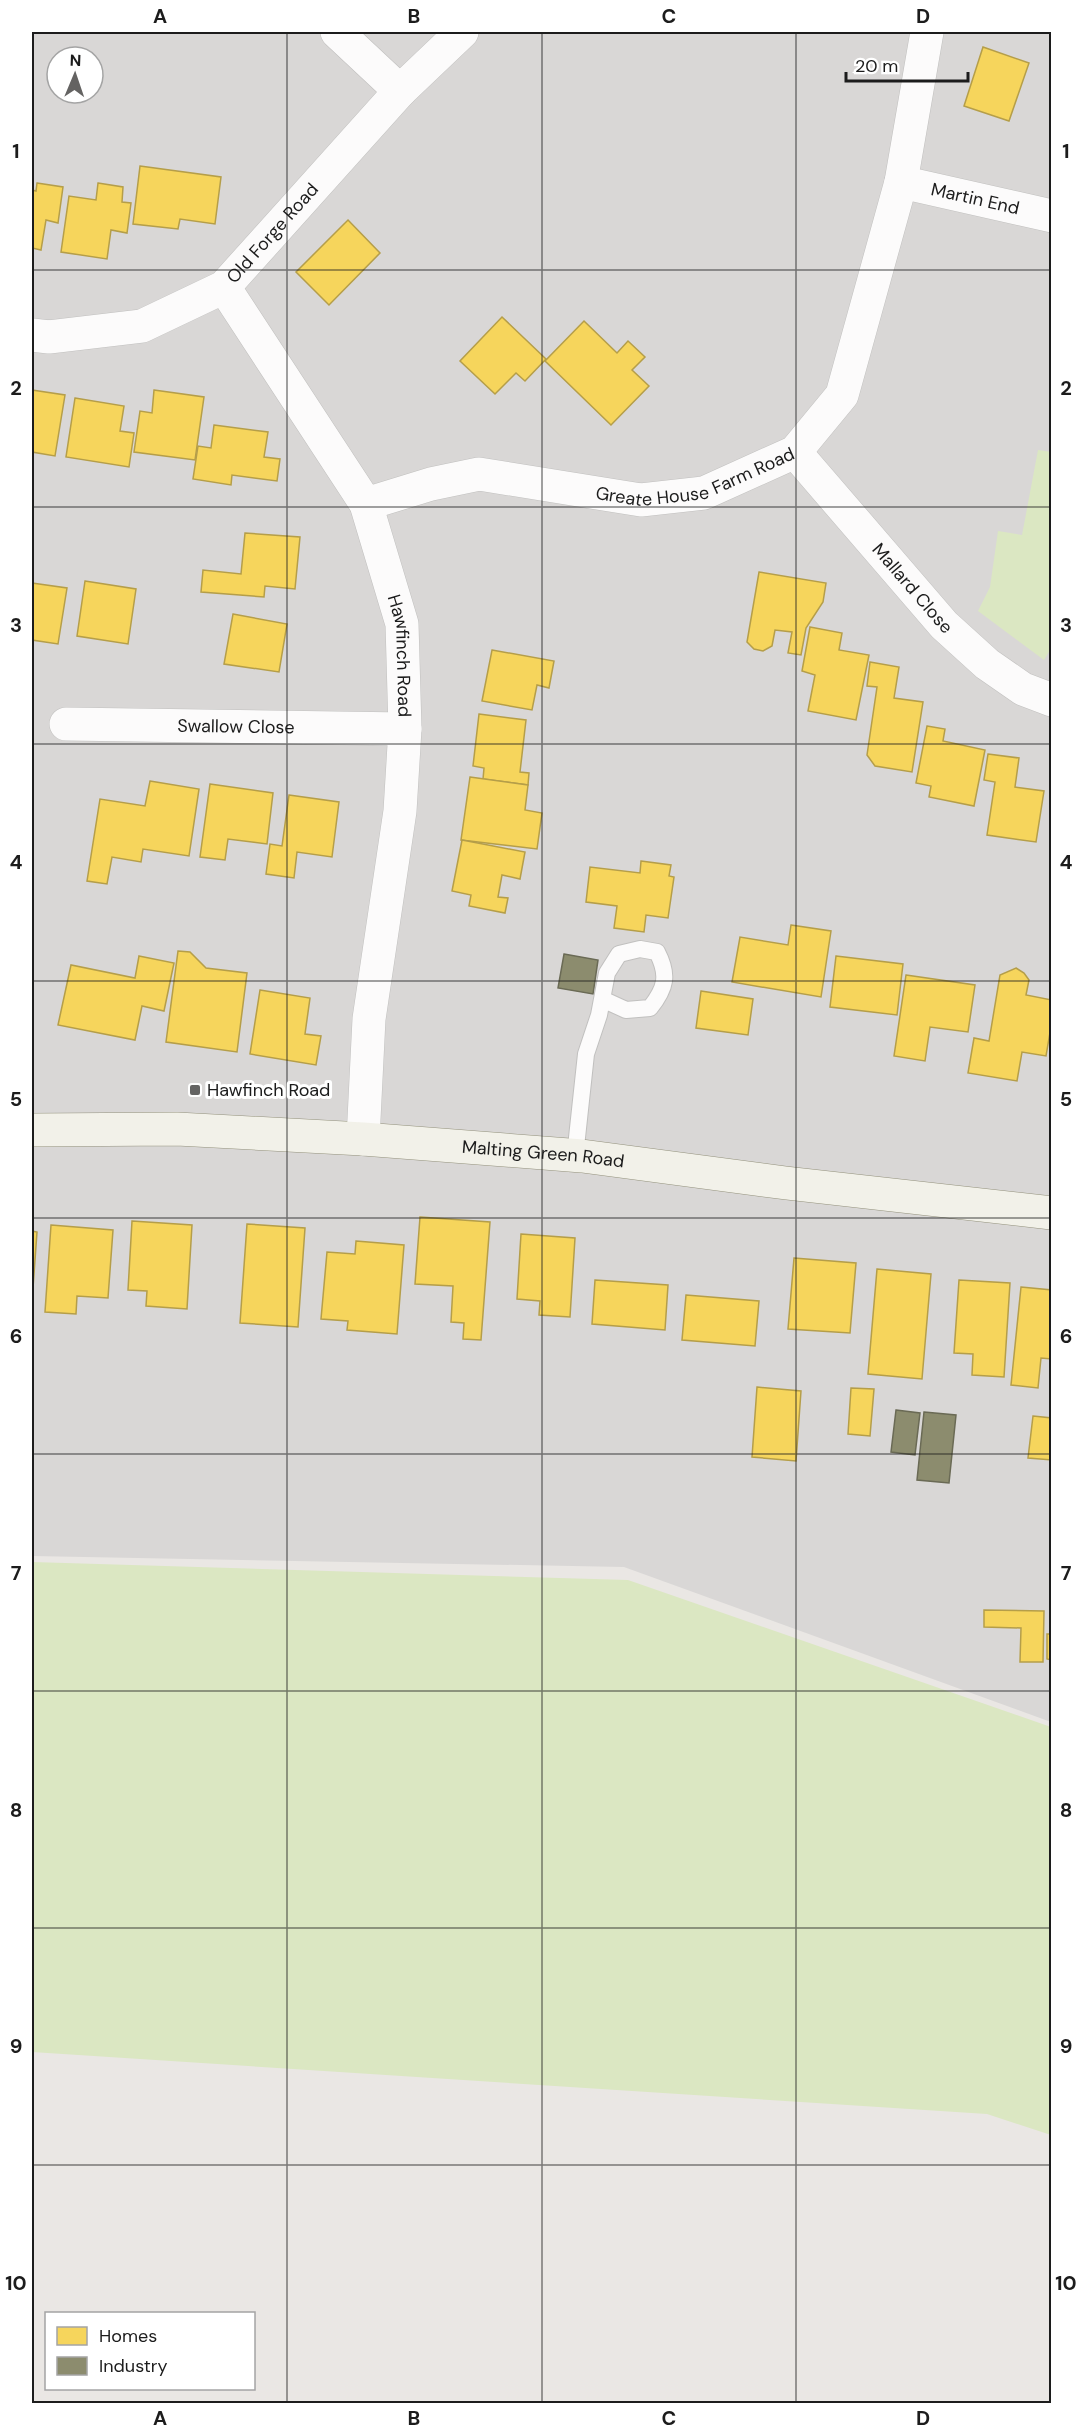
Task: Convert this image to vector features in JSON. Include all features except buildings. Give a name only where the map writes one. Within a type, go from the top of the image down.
[{"type":"street","points":[[338,32],[400,91]]},
{"type":"street","name":"Old Forge Road","points":[[32,335],[49,338],[142,326],[224,287],[400,91],[462,32]]},
{"type":"street","name":"Greate House Farm Road","points":[[366,504],[431,484],[479,474],[641,500],[704,493],[795,452],[842,395],[901,182],[927,32]]},
{"type":"street","name":"Martin End","points":[[901,182],[1052,216]]},
{"type":"street","name":"Hawfinch Road","points":[[224,287],[366,504],[402,624],[405,729],[400,811],[369,1019],[363,1139]]},
{"type":"street","name":"Mallard Close","points":[[795,452],[944,625],[987,664],[1023,689],[1052,700]]},
{"type":"street","name":"Swallow Close","points":[[66,724],[405,729]]},
{"type":"street","name":"Malting Green Road","points":[[32,1130],[177,1129],[363,1139],[575,1156],[1052,1213]]},
{"type":"lane","points":[[575,1156],[586,1054],[600,1015],[602,999]]},
{"type":"shaded area","points":[[32,32],[1051,32],[1051,1722],[624,1567],[32,1556]]},
{"type":"green space","points":[[1038,450],[1052,452],[1052,647],[1044,660],[978,611],[990,587],[998,531],[1022,535]]},
{"type":"green space","points":[[32,1562],[628,1580],[1051,1727],[1051,2135],[987,2114],[32,2052]]},
{"type":"place","name":"Hawfinch Road","points":[[195,1090]]}]
